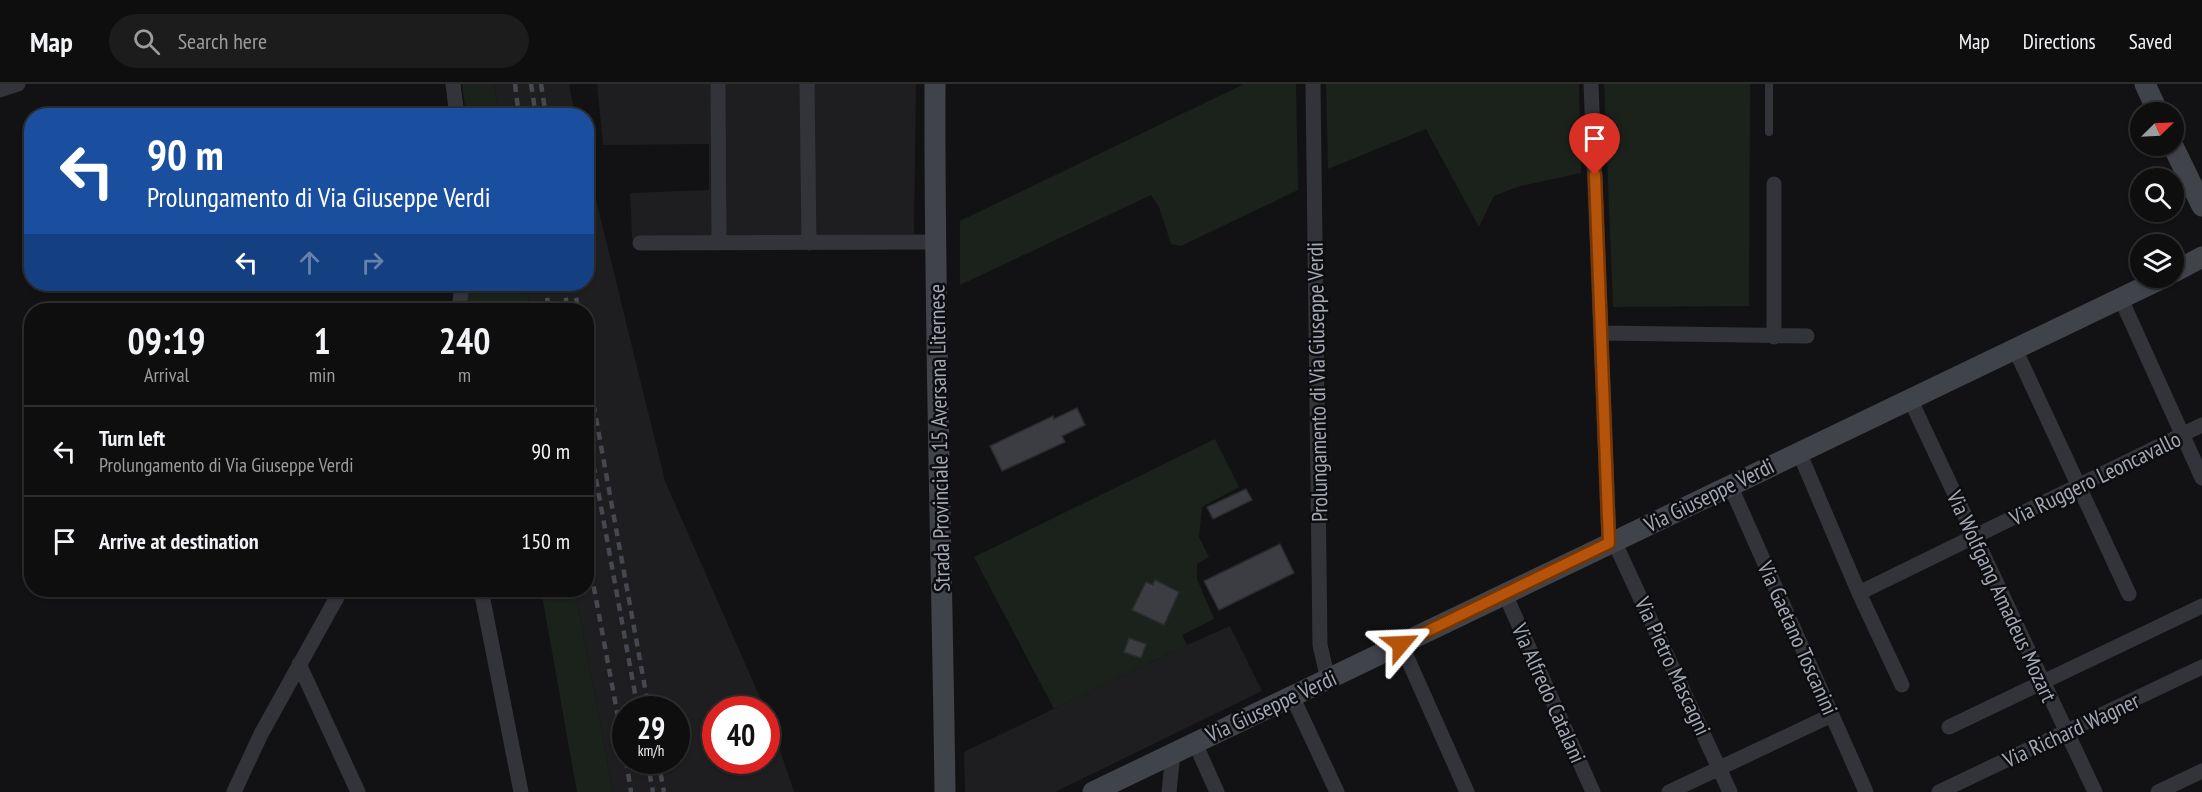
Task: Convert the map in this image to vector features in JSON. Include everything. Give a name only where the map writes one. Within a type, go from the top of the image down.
[{"type":"street","points":[[0,90],[18,84]]},
{"type":"street","points":[[453,84],[455,108]]},
{"type":"street","points":[[717,84],[719,243]]},
{"type":"street","points":[[807,84],[809,243]]},
{"type":"street","name":"Strada Provinciale 15 Aversana Liternese","points":[[935,84],[934,242],[942,540],[945,792]]},
{"type":"street","name":"Prolungamento di Via Giuseppe Verdi","points":[[1313,84],[1320,645],[1328,680]]},
{"type":"street","points":[[1590,84],[1612,542]]},
{"type":"street","points":[[2145,84],[2153,102]]},
{"type":"street","points":[[2178,156],[2202,206]]},
{"type":"street","points":[[1774,184],[1774,337]]},
{"type":"street","points":[[640,243],[934,242]]},
{"type":"street","points":[[2184,267],[2202,257]]},
{"type":"street","name":"Via Giuseppe Verdi","points":[[1100,790],[2143,288]]},
{"type":"street","points":[[2121,299],[2202,478]]},
{"type":"street","points":[[1602,333],[1807,336]]},
{"type":"street","points":[[2015,349],[2129,594]]},
{"type":"street","name":"Via Wolfgang Amadeus Mozart","points":[[1910,399],[2095,792]]},
{"type":"street","name":"Via Ruggero Leoncavallo","points":[[1859,593],[2202,425]]},
{"type":"street","points":[[1799,452],[1859,593],[1902,685]]},
{"type":"street","name":"Via Gaetano Toscanini","points":[[1730,485],[1866,792]]},
{"type":"street","name":"Via Pietro Mascagni","points":[[1612,542],[1730,792]]},
{"type":"street","name":"Via Alfredo Catalani","points":[[1505,594],[1593,792]]},
{"type":"street","points":[[234,792],[261,734],[337,597]]},
{"type":"street","points":[[483,597],[521,792]]},
{"type":"street","points":[[1949,727],[2202,606]]},
{"type":"street","points":[[1401,644],[1467,792]]},
{"type":"street","points":[[299,664],[358,792]]},
{"type":"street","name":"Via Richard Wagner","points":[[1939,792],[2202,667]]},
{"type":"street","points":[[1292,696],[1337,792]]},
{"type":"street","points":[[1669,792],[1832,715]]},
{"type":"street","points":[[1195,743],[1217,792]]},
{"type":"street","points":[[1170,792],[1173,753]]},
{"type":"street","points":[[2158,792],[2202,771]]},
{"type":"lane","points":[[1769,84],[1769,132]]},
{"type":"shaded area","points":[[462,84],[494,84],[498,108],[465,108]]},
{"type":"shaded area","points":[[494,84],[569,84],[574,108],[498,108]]},
{"type":"shaded area","points":[[597,84],[916,84],[914,234],[632,239],[630,193],[709,190],[709,144],[603,145]]},
{"type":"shaded area","points":[[1244,84],[1296,84],[1298,190],[1181,246],[1171,244],[1159,207],[1151,195],[960,285],[960,221]]},
{"type":"shaded area","points":[[1326,84],[1579,84],[1581,173],[1520,186],[1494,196],[1479,227],[1426,129],[1328,169]]},
{"type":"shaded area","points":[[1604,84],[1750,84],[1749,306],[1613,307]]},
{"type":"shaded area","points":[[594,192],[665,481],[759,696],[702,696],[702,774],[780,774],[780,751],[794,792],[613,792],[576,597],[594,597],[594,303],[529,303],[527,291],[594,291]]},
{"type":"shaded area","points":[[468,291],[527,291],[529,303],[468,303]]},
{"type":"shaded area","points":[[1215,439],[1239,487],[1202,507],[1199,537],[1209,557],[1197,564],[1197,579],[1214,619],[1182,635],[1187,645],[1054,709],[974,557]]},
{"type":"shaded area","points":[[542,597],[576,597],[613,792],[577,792]]},
{"type":"shaded area","points":[[1230,626],[1262,691],[1055,792],[965,792],[964,752]]},
{"type":"building","points":[[1077,408],[1085,425],[1062,436],[1065,442],[1002,471],[990,446],[1053,416],[1054,419]]},
{"type":"building","points":[[1246,489],[1252,500],[1213,519],[1207,507]]},
{"type":"building","points":[[1280,544],[1294,573],[1219,610],[1204,581]]},
{"type":"building","points":[[1155,580],[1179,592],[1164,625],[1132,610],[1146,582],[1153,585]]},
{"type":"building","points":[[1129,638],[1146,644],[1141,658],[1124,652]]},
{"type":"railway","points":[[515,84],[518,108]]},
{"type":"railway","points":[[531,84],[535,108]]},
{"type":"railway","points":[[541,84],[545,108]]},
{"type":"railway","points":[[546,291],[548,303]]},
{"type":"railway","points":[[564,291],[567,303]]},
{"type":"railway","points":[[575,291],[577,303]]},
{"type":"railway","points":[[594,407],[646,696]]},
{"type":"railway","points":[[594,468],[635,696]]},
{"type":"railway","points":[[594,588],[614,696]]},
{"type":"railway","points":[[628,774],[631,792]]},
{"type":"railway","points":[[650,774],[653,792]]},
{"type":"railway","points":[[661,774],[664,792]]},
{"type":"route","points":[[1401,644],[1609,543],[1595,175]]}]
